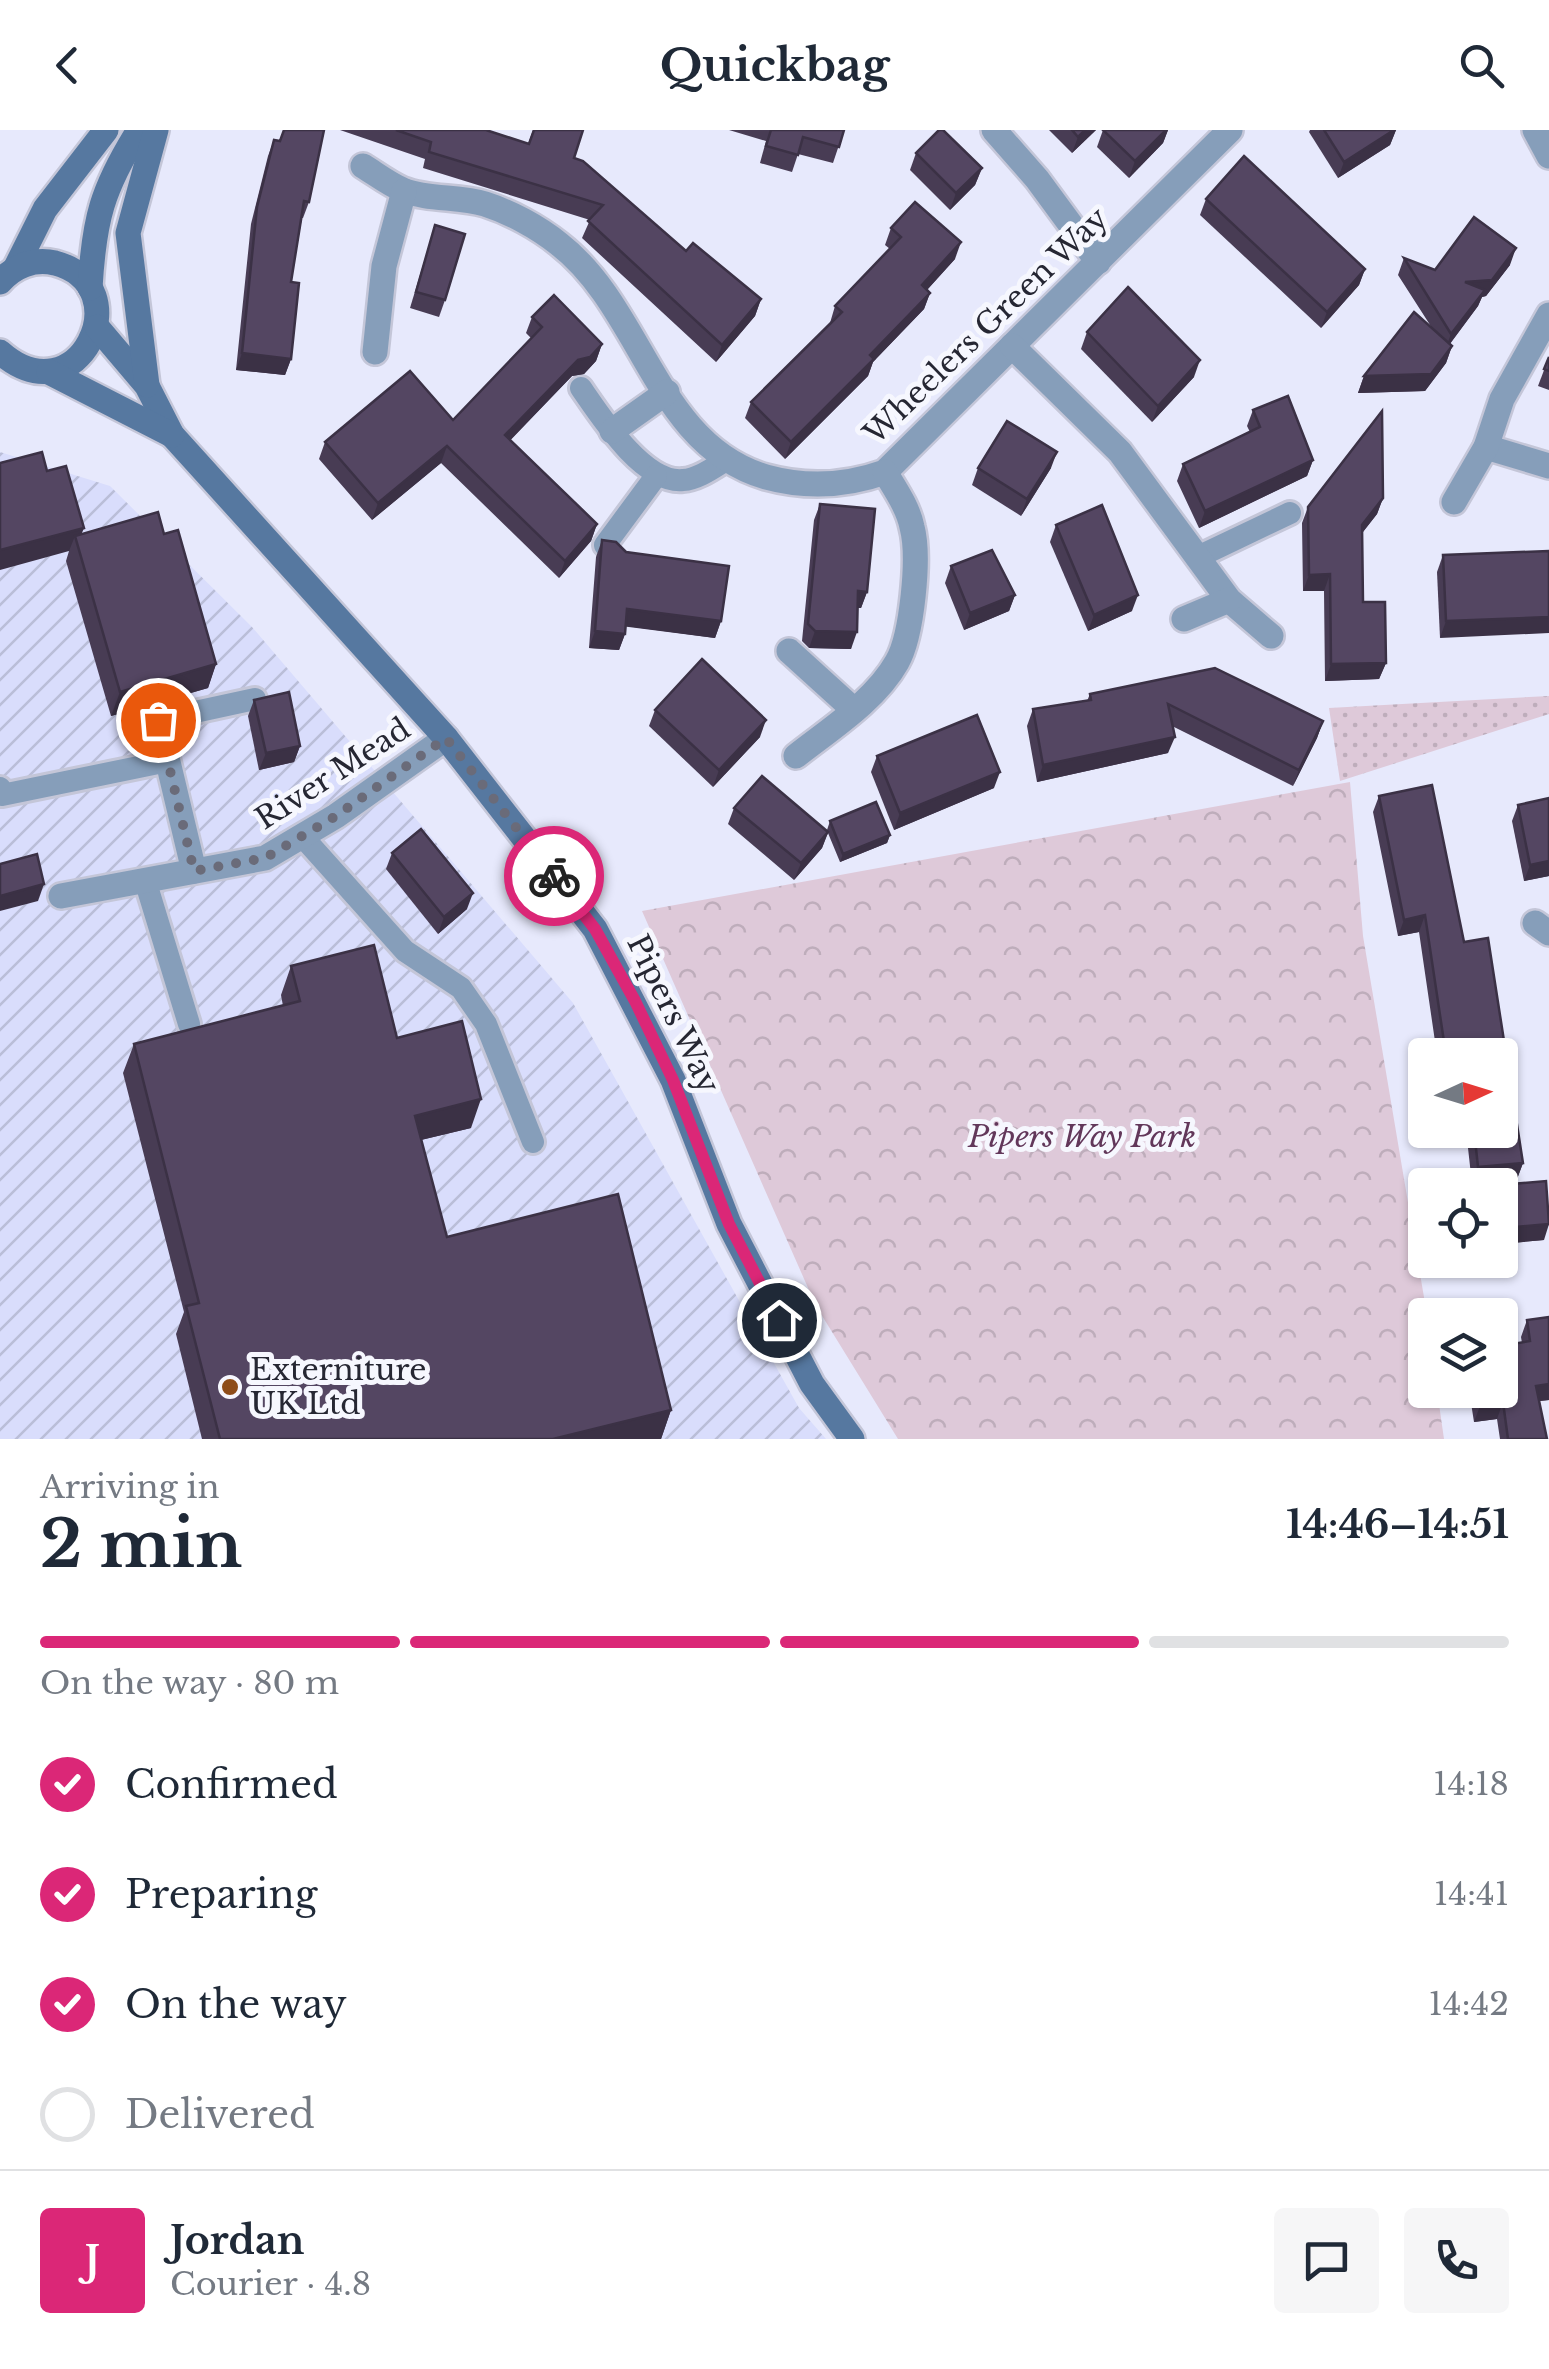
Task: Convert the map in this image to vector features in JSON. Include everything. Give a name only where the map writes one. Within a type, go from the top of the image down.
[{"type":"street","points":[[5,273],[45,209],[106,130]]},
{"type":"street","points":[[49,372],[80,357],[97,327],[90,288],[94,225],[113,172],[138,130]]},
{"type":"street","points":[[147,386],[128,233],[156,130]]},
{"type":"street","points":[[994,130],[1037,179],[1098,262]]},
{"type":"street","name":"Wheelers Green Way","points":[[363,166],[404,191],[485,204],[560,245],[584,268],[630,327],[686,426],[726,460],[740,469],[798,484],[844,483],[885,472],[1230,130]]},
{"type":"street","points":[[1536,130],[1549,156]]},
{"type":"street","points":[[375,352],[384,266],[404,191]]},
{"type":"street","points":[[5,273],[48,261],[64,266],[90,288]]},
{"type":"street","points":[[1454,502],[1486,447],[1502,400],[1549,315]]},
{"type":"street","name":"Pipers Way","points":[[97,327],[147,386],[172,435],[446,738],[595,929],[673,1080],[729,1224],[812,1384],[852,1439]]},
{"type":"street","points":[[1012,346],[1120,452],[1229,600],[1271,636]]},
{"type":"street","points":[[0,352],[11,371]]},
{"type":"street","name":"Pipers Way","points":[[11,371],[49,372],[172,435]]},
{"type":"street","points":[[612,431],[667,392]]},
{"type":"street","points":[[1486,447],[1549,466]]},
{"type":"street","points":[[796,756],[854,710],[898,660],[906,636],[915,555],[912,526],[885,472]]},
{"type":"street","points":[[1184,619],[1229,600]]},
{"type":"street","points":[[788,651],[854,710]]},
{"type":"street","points":[[158,720],[194,871]]},
{"type":"street","name":"River Mead","points":[[62,896],[265,858],[446,738]]},
{"type":"lane","points":[[581,388],[612,431],[656,476],[681,481],[726,460]]},
{"type":"lane","points":[[605,545],[656,476]]},
{"type":"lane","points":[[1200,556],[1290,513]]},
{"type":"lane","points":[[158,720],[254,699]]},
{"type":"lane","points":[[0,788],[2,795],[168,761]]},
{"type":"lane","points":[[302,836],[405,951],[461,988],[486,1024],[533,1142]]},
{"type":"lane","points":[[146,880],[189,1024]]},
{"type":"shaded area","points":[[0,452],[110,486],[252,627],[573,1003],[799,1408],[826,1439],[0,1439]]},
{"type":"green space","points":[[1549,696],[1549,714],[1340,781],[1329,708]]},
{"type":"green space","name":"Pipers Way Park","points":[[1350,782],[1363,936],[1408,1202],[1408,1278],[1421,1278],[1424,1298],[1408,1298],[1408,1408],[1440,1408],[1444,1439],[898,1439],[816,1306],[642,911]]},
{"type":"building","points":[[284,130],[324,130],[309,202],[304,201],[291,282],[299,283],[291,359],[242,353],[257,207],[274,140],[280,141]]},
{"type":"building","points":[[396,130],[486,130],[529,144],[534,130],[583,130],[574,158],[583,161],[686,251],[693,243],[761,299],[722,345],[588,221],[603,205],[429,152],[431,142]]},
{"type":"building","points":[[771,130],[844,130],[839,147],[803,137],[798,155],[766,146]]},
{"type":"building","points":[[939,130],[982,168],[956,193],[916,153]]},
{"type":"building","points":[[1103,130],[1166,130],[1135,161]]},
{"type":"building","points":[[1324,130],[1394,130],[1344,162]]},
{"type":"building","points":[[1244,156],[1365,269],[1327,312],[1206,199]]},
{"type":"building","points":[[915,202],[961,242],[922,285],[930,293],[870,355],[874,359],[791,442],[751,402],[842,312],[835,306],[901,237],[891,228]]},
{"type":"building","points":[[1474,217],[1516,248],[1492,280],[1465,282],[1485,290],[1451,334],[1404,258],[1435,270]]},
{"type":"building","points":[[435,225],[465,234],[445,300],[416,292]]},
{"type":"building","points":[[1128,287],[1200,360],[1158,406],[1087,332]]},
{"type":"building","points":[[554,295],[602,344],[590,357],[578,360],[505,435],[597,524],[565,561],[447,446],[378,503],[325,442],[410,371],[453,420],[542,327],[532,317]]},
{"type":"building","points":[[1414,312],[1452,346],[1431,374],[1364,376]]},
{"type":"building","points":[[1288,396],[1313,460],[1205,511],[1183,464],[1260,427],[1253,410]]},
{"type":"building","points":[[1382,411],[1383,498],[1362,525],[1363,602],[1385,602],[1386,663],[1331,664],[1330,574],[1309,575],[1308,507]]},
{"type":"building","points":[[1007,421],[1057,452],[1027,499],[978,468]]},
{"type":"building","points":[[42,452],[47,471],[66,466],[84,528],[0,550],[0,463]]},
{"type":"building","points":[[820,504],[875,509],[867,592],[858,591],[857,632],[815,631],[808,624]]},
{"type":"building","points":[[1102,505],[1138,595],[1094,615],[1056,525]]},
{"type":"building","points":[[158,512],[164,534],[178,530],[216,664],[120,692],[75,536]]},
{"type":"building","points":[[602,540],[616,542],[626,552],[729,566],[721,621],[627,609],[625,634],[595,631]]},
{"type":"building","points":[[992,550],[1015,595],[970,613],[951,566]]},
{"type":"building","points":[[1549,551],[1549,617],[1446,621],[1443,555]]},
{"type":"building","points":[[702,659],[766,720],[719,770],[655,710]]},
{"type":"building","points":[[1215,668],[1323,721],[1299,770],[1168,704],[1175,737],[1043,765],[1033,709],[1091,700],[1090,694]]},
{"type":"building","points":[[289,692],[300,746],[266,753],[254,700]]},
{"type":"building","points":[[977,715],[1000,772],[900,813],[877,756]]},
{"type":"building","points":[[762,776],[828,832],[801,863],[734,808]]},
{"type":"building","points":[[1432,785],[1464,942],[1488,938],[1504,1038],[1443,1038],[1425,915],[1404,920],[1379,796]]},
{"type":"building","points":[[1549,798],[1549,861],[1530,865],[1518,805]]},
{"type":"building","points":[[876,802],[890,835],[843,854],[830,821]]},
{"type":"building","points":[[421,829],[473,893],[444,917],[392,853]]},
{"type":"building","points":[[37,854],[44,884],[0,896],[0,864]]},
{"type":"building","points":[[374,945],[397,1038],[462,1021],[481,1099],[415,1116],[447,1237],[618,1194],[671,1410],[553,1439],[220,1439],[186,1306],[199,1303],[134,1044],[300,1001],[291,966]]},
{"type":"building","points":[[1518,1131],[1523,1163],[1478,1167],[1476,1148],[1518,1148]]},
{"type":"building","points":[[1546,1181],[1549,1224],[1518,1227],[1518,1183]]},
{"type":"building","points":[[1549,1317],[1549,1384],[1536,1386],[1547,1439],[1508,1439],[1504,1408],[1518,1408],[1518,1343],[1530,1341],[1527,1320]]},
{"type":"way so far","points":[[158,720],[194,871],[265,858],[336,816],[446,738],[554,876]]},
{"type":"place","name":"Externiture UK Ltd","points":[[230,1387]]},
{"type":"route","points":[[554,876],[595,929],[635,1001],[673,1080],[729,1224],[779,1320]]}]
